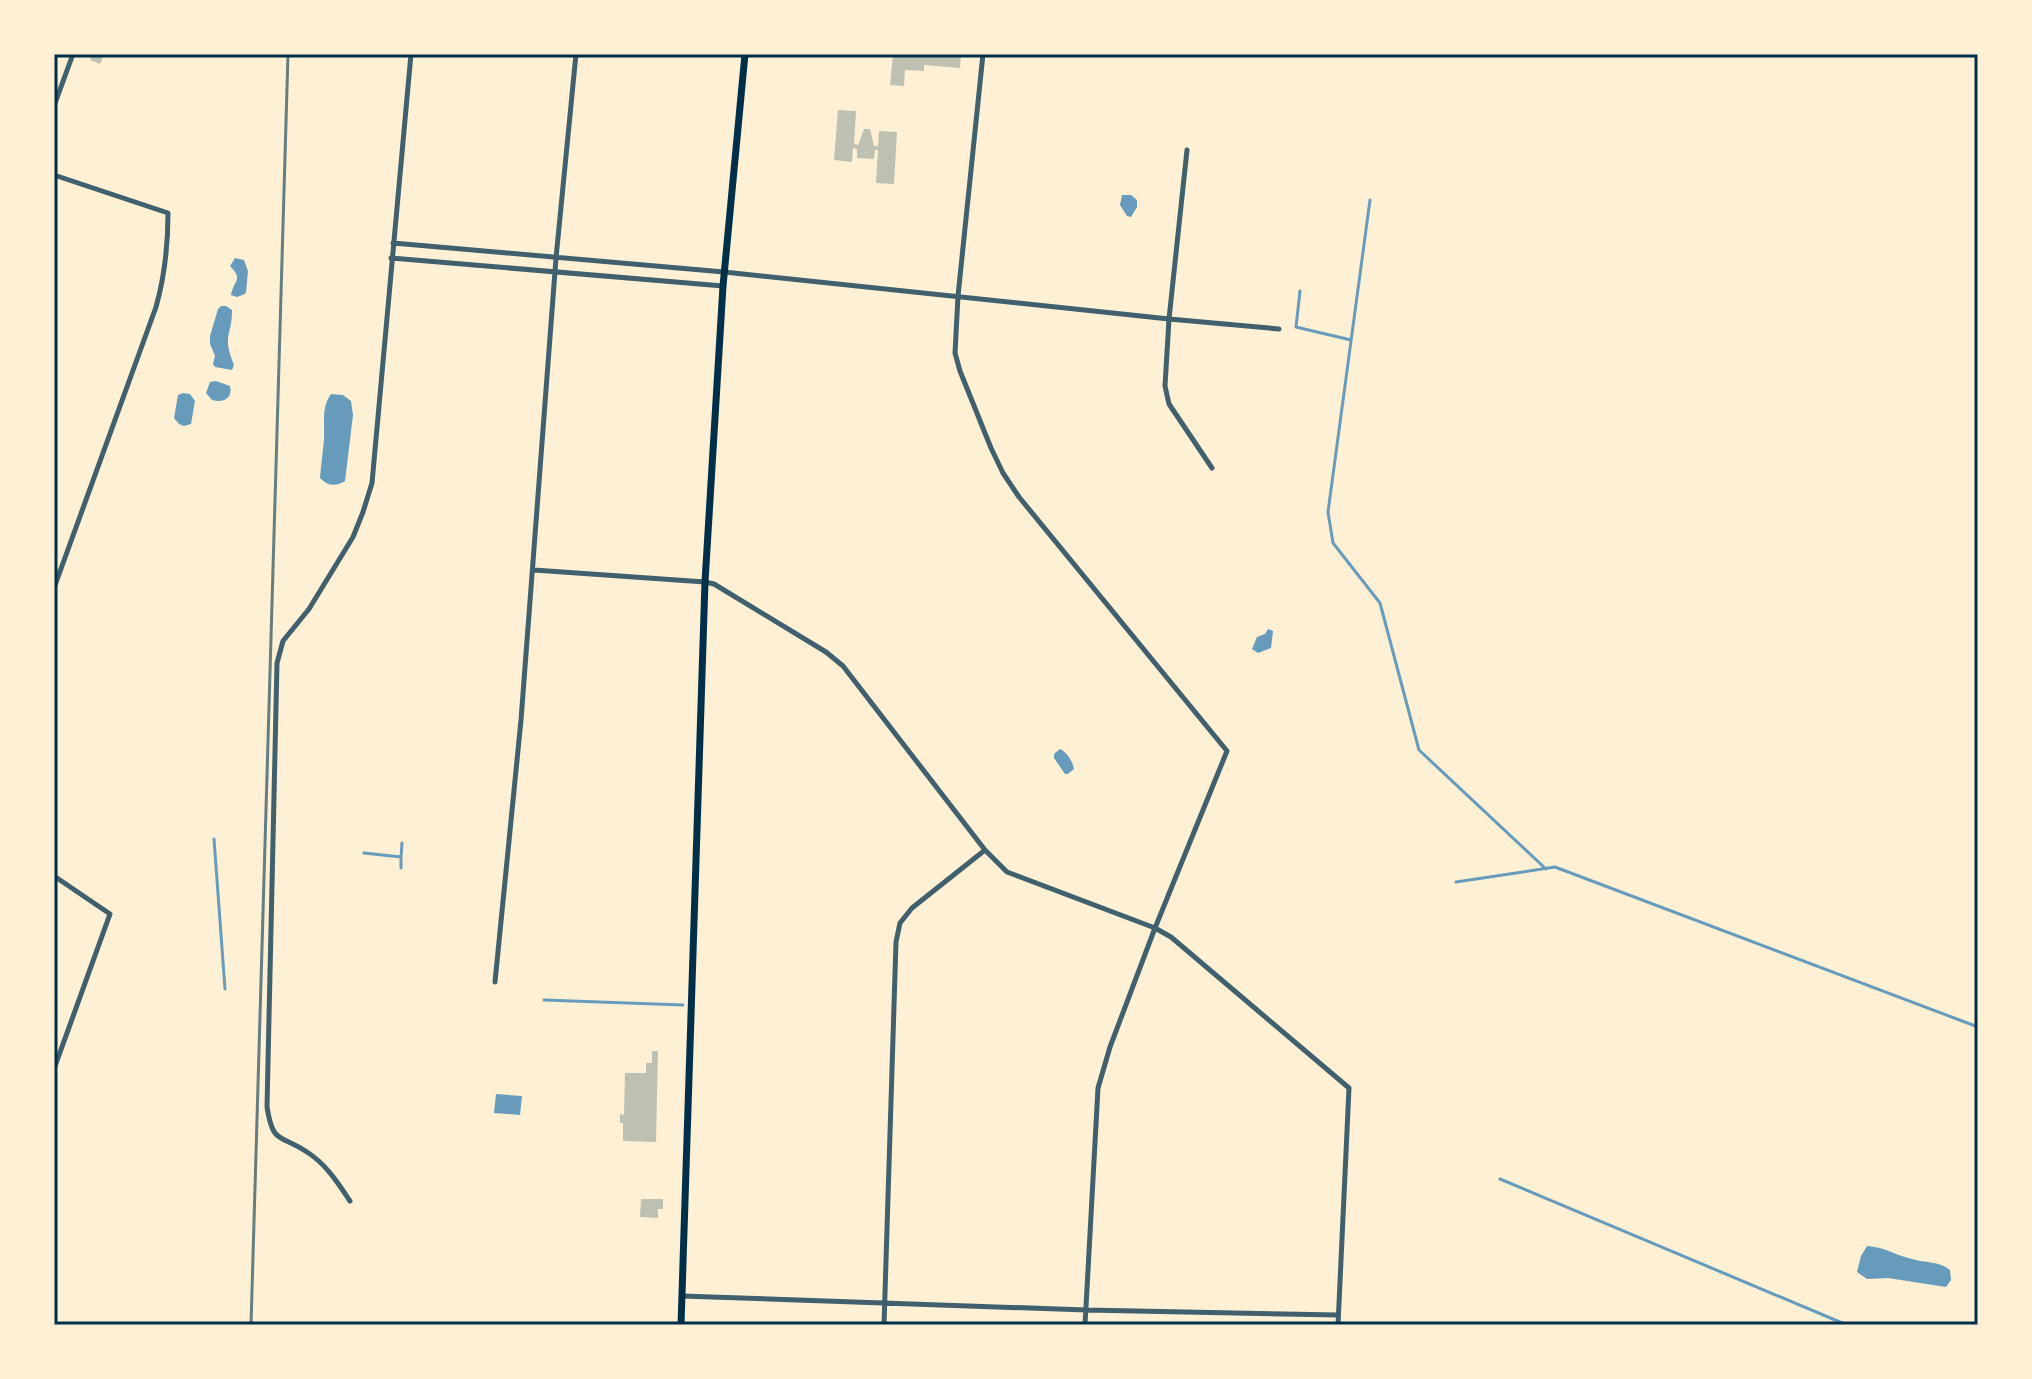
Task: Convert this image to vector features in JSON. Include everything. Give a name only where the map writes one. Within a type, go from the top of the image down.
[{"type":"main road","points":[[681,1325],[705,582],[724,272],[745,54]]},
{"type":"street","points":[[54,106],[73,54]]},
{"type":"street","points":[[350,1201],[332,1174],[308,1152],[282,1140],[270,1129],[267,1107],[277,663],[283,641],[309,609],[353,537],[372,483],[411,54]]},
{"type":"street","points":[[495,982],[521,720],[556,258],[576,54]]},
{"type":"street","points":[[983,54],[958,296],[955,353],[960,371],[991,448],[1019,497],[1227,751],[1155,928],[1110,1047],[1098,1088],[1085,1325]]},
{"type":"street","points":[[1187,150],[1165,386],[1169,404],[1212,468]]},
{"type":"street","points":[[54,175],[168,213],[167,255],[160,295],[54,588]]},
{"type":"street","points":[[393,243],[724,272],[1279,329]]},
{"type":"street","points":[[391,258],[723,286]]},
{"type":"street","points":[[534,570],[714,584],[826,652],[843,666],[985,850],[1007,872],[1155,928],[1171,937],[1349,1088],[1338,1325]]},
{"type":"street","points":[[884,1325],[896,942],[900,923],[912,908],[985,850]]},
{"type":"street","points":[[54,876],[110,914],[54,1069]]},
{"type":"street","points":[[682,1296],[1338,1315]]},
{"type":"water","points":[[1122,195],[1131,195],[1137,200],[1131,217],[1120,205]]},
{"type":"water","points":[[235,258],[244,260],[248,271],[246,292],[237,297],[231,295],[237,278],[230,266]]},
{"type":"water","points":[[221,306],[232,310],[228,341],[234,365],[232,370],[213,364],[215,356],[210,336]]},
{"type":"water","points":[[210,382],[230,386],[226,399],[212,400],[206,393]]},
{"type":"water","points":[[190,394],[195,401],[191,424],[184,426],[174,418],[178,395]]},
{"type":"water","points":[[331,394],[343,395],[351,401],[353,415],[345,481],[335,485],[320,478],[325,410]]},
{"type":"water","points":[[1268,629],[1273,631],[1271,648],[1258,653],[1252,649],[1257,637]]},
{"type":"water","points":[[1060,749],[1071,760],[1074,769],[1068,774],[1054,758]]},
{"type":"water","points":[[496,1094],[522,1096],[520,1115],[494,1113]]},
{"type":"water","points":[[1867,1246],[1941,1265],[1950,1270],[1951,1280],[1946,1287],[1888,1278],[1867,1279],[1857,1272]]},
{"type":"building","points":[[92,54],[104,54],[100,64],[90,60]]},
{"type":"building","points":[[893,54],[961,54],[960,68],[924,65],[924,71],[905,70],[904,86],[890,85]]},
{"type":"building","points":[[838,110],[856,111],[854,144],[858,145],[864,129],[870,129],[874,146],[878,146],[879,131],[897,132],[894,184],[876,183],[878,150],[875,150],[874,159],[857,158],[857,149],[853,148],[852,162],[834,160]]},
{"type":"building","points":[[652,1051],[658,1051],[656,1142],[623,1141],[620,1114],[624,1115],[625,1073],[646,1073],[646,1063],[652,1063]]},
{"type":"building","points":[[641,1199],[663,1199],[663,1209],[658,1209],[658,1218],[640,1217]]},
{"type":"waterway","points":[[1370,200],[1328,512],[1333,543],[1380,603],[1419,750],[1546,869]]},
{"type":"waterway","points":[[1300,291],[1296,327],[1351,340]]},
{"type":"waterway","points":[[214,839],[225,989]]},
{"type":"waterway","points":[[364,853],[401,857],[402,843]]},
{"type":"waterway","points":[[401,857],[401,868]]},
{"type":"waterway","points":[[1456,882],[1555,867],[1978,1027]]},
{"type":"waterway","points":[[544,1000],[683,1005]]},
{"type":"waterway","points":[[1500,1179],[1847,1325]]},
{"type":"railway","points":[[251,1325],[288,54]]}]
